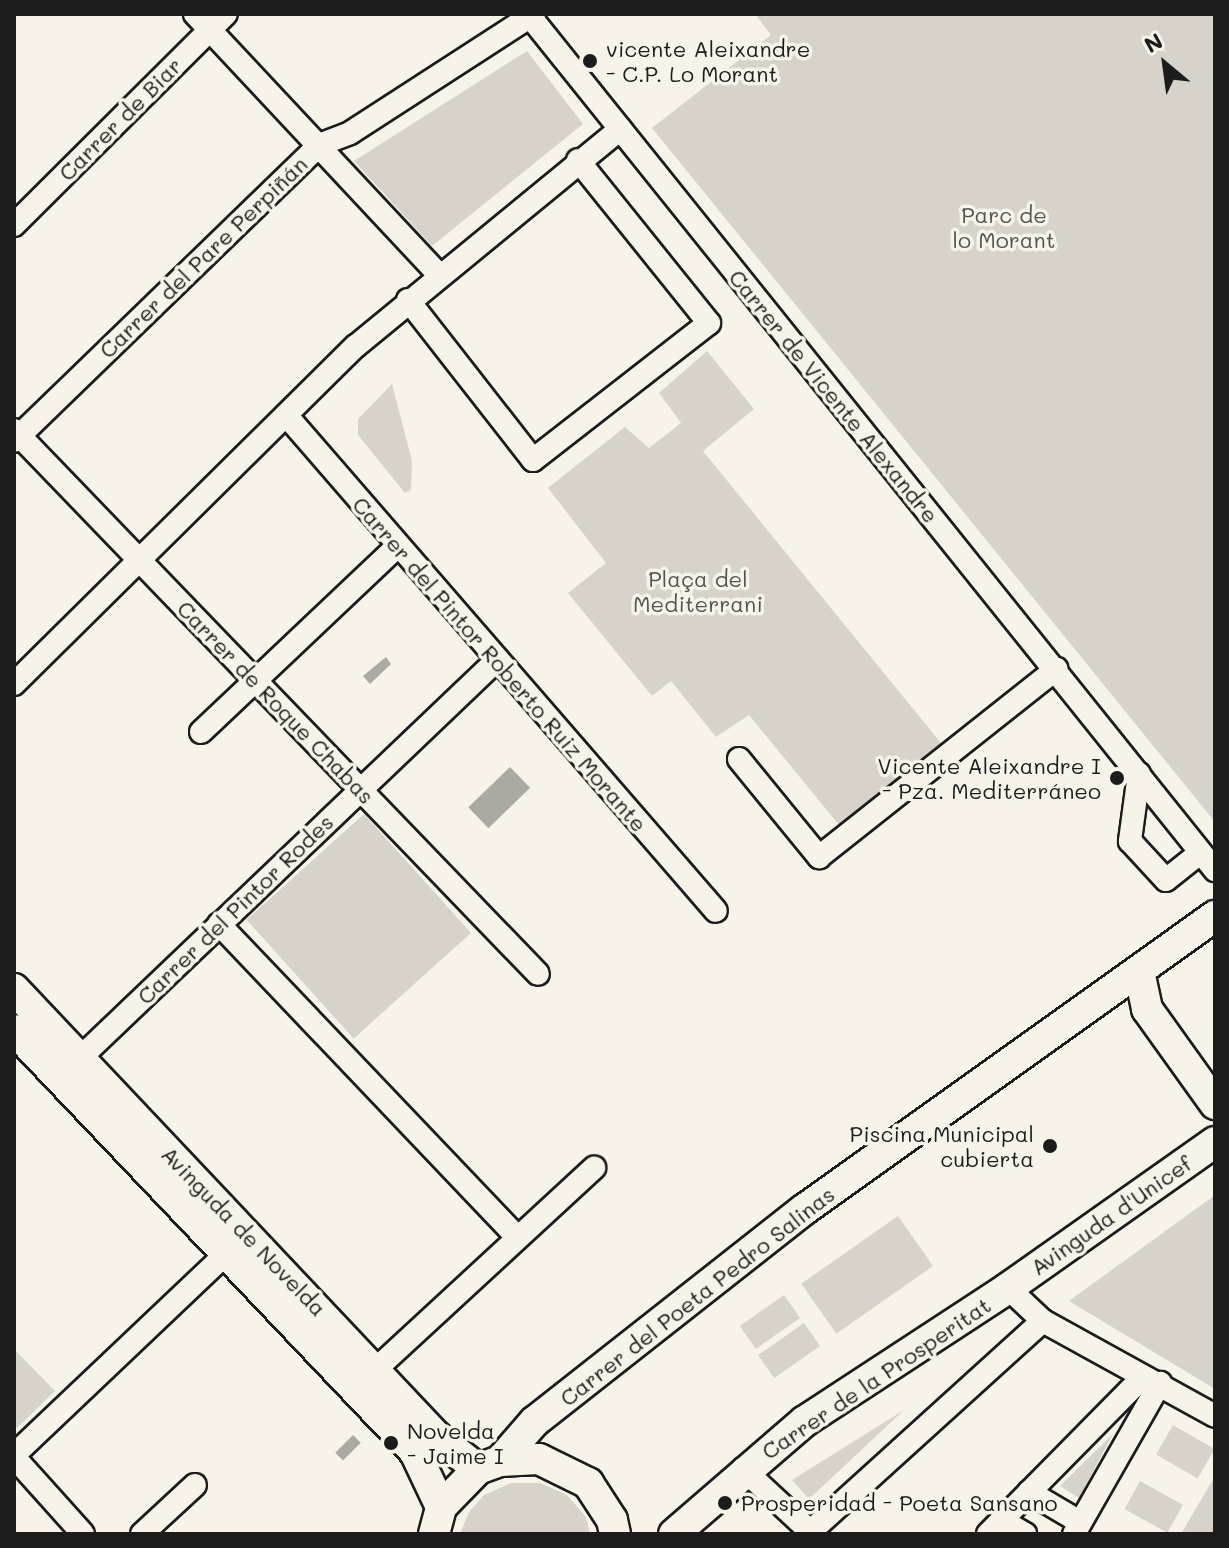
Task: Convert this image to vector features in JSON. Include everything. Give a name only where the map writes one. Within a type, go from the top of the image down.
[{"type":"main road","name":"Carrer del Poeta Pedro Salinas","points":[[433,1524],[534,1422],[805,1209],[1215,916]]},
{"type":"main road","points":[[1139,971],[1147,1009],[1215,1104]]},
{"type":"main road","name":"Avinguda de Novelda","points":[[14,989],[436,1436],[489,1465]]},
{"type":"main road","name":"Avinguda de Novelda","points":[[15,1034],[415,1452],[433,1524]]},
{"type":"main road","name":"Avinguda d'Unicef","points":[[1008,1288],[1215,1142]]},
{"type":"main road","name":"Carrer de la Prosperitat","points":[[674,1534],[743,1469],[805,1421],[1008,1288]]},
{"type":"main road","points":[[489,1465],[539,1459],[561,1465],[588,1483],[612,1520],[615,1534]]},
{"type":"street","name":"Carrer de Vicente Alexandre","points":[[530,15],[1215,870]]},
{"type":"street","name":"Carrer del Pare Perpiñán","points":[[15,436],[319,145],[343,138],[530,15]]},
{"type":"street","points":[[210,19],[319,145],[438,274]]},
{"type":"street","name":"Carrer de Biar","points":[[14,225],[210,19]]},
{"type":"street","points":[[14,684],[286,415],[408,300],[620,129]]},
{"type":"street","points":[[408,300],[533,460],[709,323],[578,160]]},
{"type":"street","name":"Carrer del Pintor Roberto Ruiz Morante","points":[[286,415],[716,911]]},
{"type":"street","name":"Carrer de Roque Chabas","points":[[15,436],[140,560],[538,974]]},
{"type":"street","points":[[201,732],[398,546]]},
{"type":"street","name":"Carrer del Pintor Rodes","points":[[79,1059],[497,660]]},
{"type":"street","points":[[739,759],[819,857],[1056,669]]},
{"type":"street","points":[[1139,774],[1130,841],[1166,880],[1200,853]]},
{"type":"street","points":[[219,924],[516,1236]]},
{"type":"street","points":[[376,1369],[516,1236],[594,1168]]},
{"type":"street","points":[[83,1534],[14,1456],[227,1253]]},
{"type":"street","points":[[1008,1288],[1043,1321],[1215,1416]]},
{"type":"street","points":[[743,1469],[812,1533],[1043,1321]]},
{"type":"street","points":[[994,1527],[1109,1415],[1151,1381]]},
{"type":"street","points":[[1029,1492],[1077,1528],[1134,1429],[1151,1381]]},
{"type":"street","points":[[1109,1415],[1134,1429]]},
{"type":"street","points":[[142,1534],[195,1485]]},
{"type":"street","points":[[994,1527],[1025,1534]]},
{"type":"green space","name":"Parc de lo Morant","points":[[755,14],[1215,14],[1215,822],[652,128],[771,35]]},
{"type":"green space","points":[[527,51],[583,124],[432,246],[354,161]]},
{"type":"green space","name":"Plaça del Mediterrani","points":[[707,351],[754,409],[703,451],[941,743],[839,825],[749,715],[716,737],[671,681],[652,696],[568,593],[606,563],[548,488],[625,427],[649,448],[681,423],[659,393]]},
{"type":"green space","points":[[392,384],[412,461],[411,490],[405,493],[358,435],[358,419]]},
{"type":"green space","points":[[364,814],[471,933],[354,1039],[247,920]]},
{"type":"green space","points":[[1215,1195],[1215,1389],[1069,1301]]},
{"type":"green space","points":[[898,1216],[933,1266],[836,1334],[801,1284]]},
{"type":"green space","points":[[784,1295],[800,1318],[756,1349],[740,1326]]},
{"type":"green space","points":[[804,1323],[820,1346],[774,1378],[758,1355]]},
{"type":"green space","points":[[14,1349],[55,1391],[17,1428],[14,1425]]},
{"type":"green space","points":[[904,1410],[809,1499],[792,1480]]},
{"type":"green space","points":[[1173,1425],[1215,1449],[1198,1478],[1156,1454]]},
{"type":"green space","points":[[1113,1434],[1079,1498],[1060,1486]]},
{"type":"green space","points":[[1215,1476],[1215,1534],[1181,1534]]},
{"type":"green space","points":[[1140,1481],[1183,1505],[1167,1533],[1124,1509]]},
{"type":"green space","points":[[511,1483],[540,1483],[567,1495],[586,1517],[590,1534],[460,1534],[469,1512],[484,1495]]},
{"type":"shaded area","points":[[386,657],[391,664],[370,684],[363,676]]},
{"type":"shaded area","points":[[510,767],[530,788],[488,828],[468,807]]},
{"type":"shaded area","points":[[353,1435],[361,1443],[343,1460],[335,1453]]},
{"type":"place","name":"vicente Aleixandre - C.P. Lo Morant","points":[[590,61]]},
{"type":"place","name":"Vicente Aleixandre I - Pza. Mediterráneo","points":[[1117,778]]},
{"type":"place","name":"Piscina Municipal cubierta","points":[[1050,1146]]},
{"type":"place","name":"Novelda - Jaime I","points":[[391,1443]]},
{"type":"place","name":"Prosperidad - Poeta Sansano","points":[[725,1503]]}]
